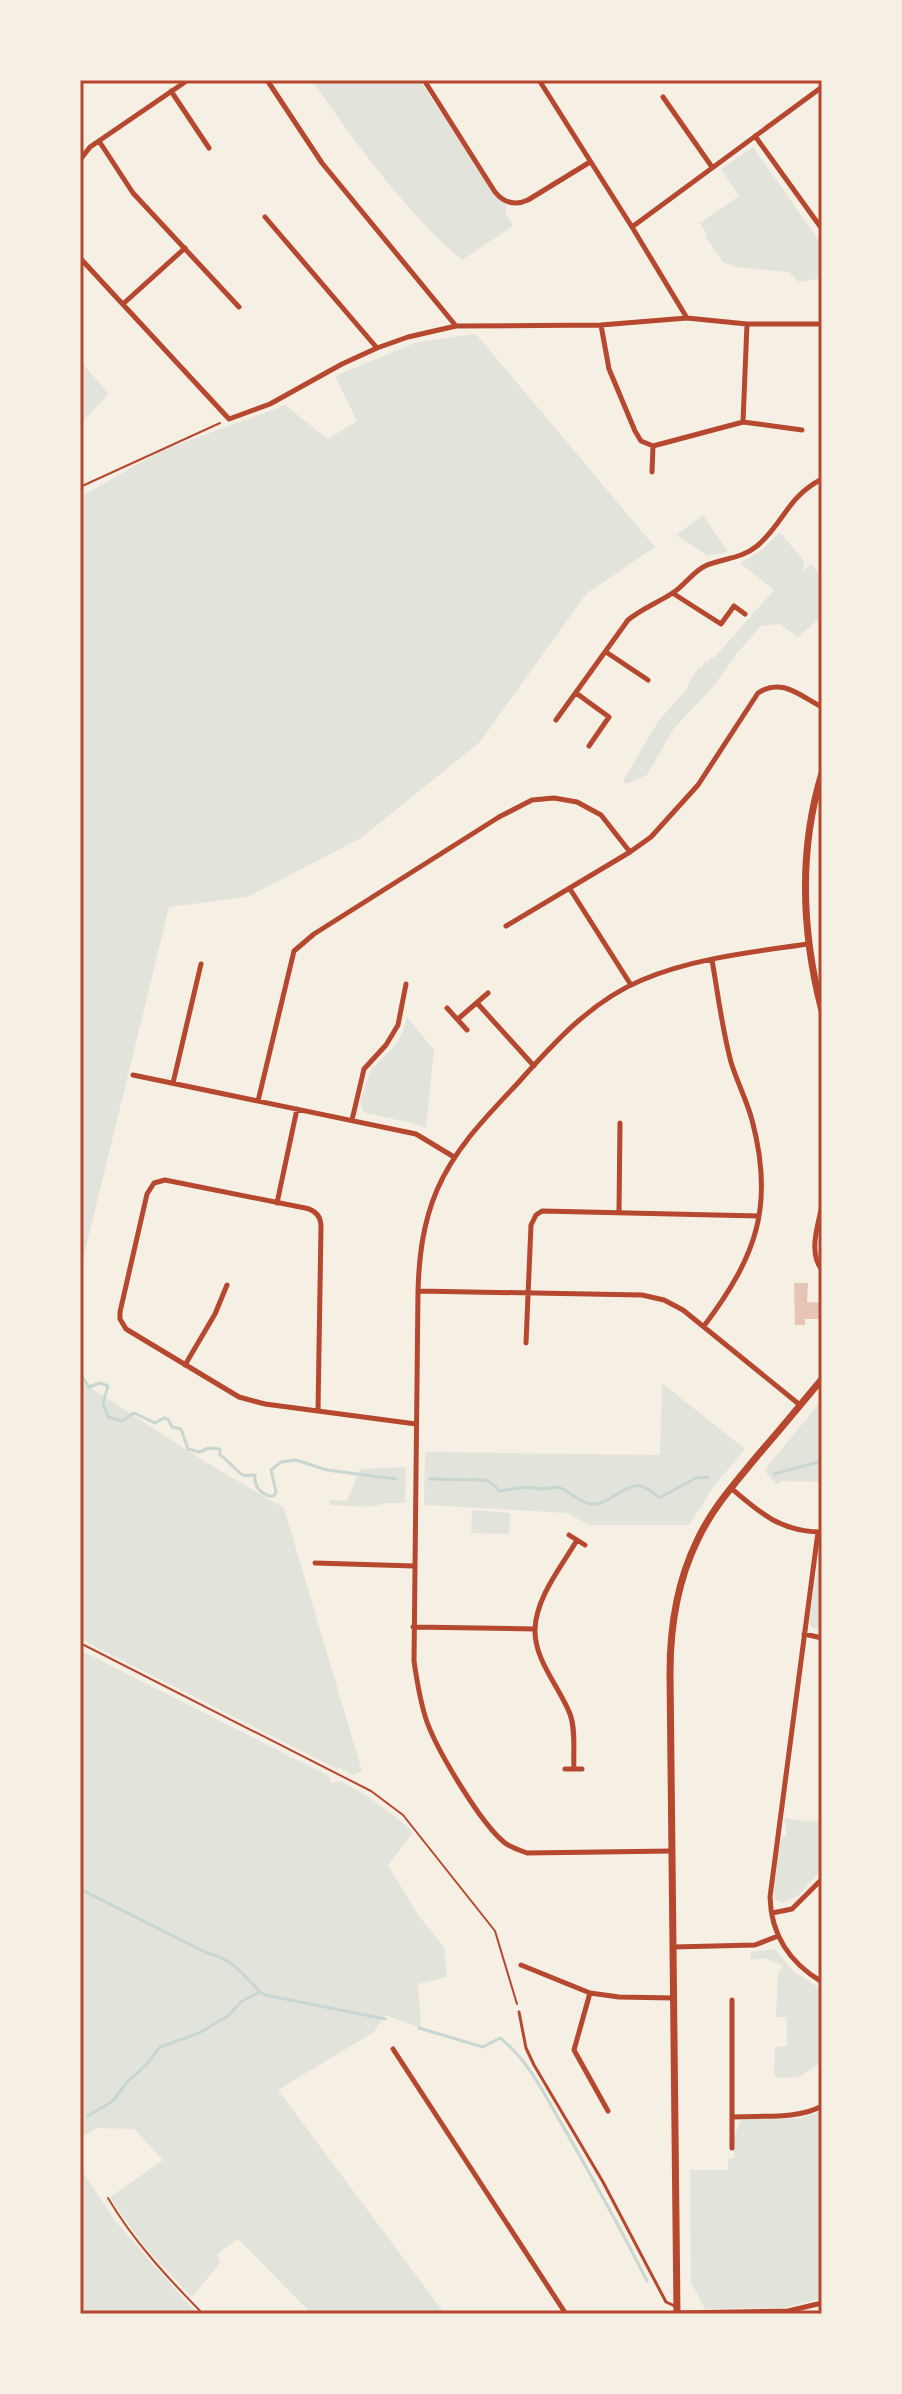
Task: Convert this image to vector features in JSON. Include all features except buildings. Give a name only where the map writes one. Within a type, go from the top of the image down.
[{"type":"street","points":[[80,160],[86,150],[188,80]]},
{"type":"street","points":[[267,80],[322,163],[456,326]]},
{"type":"street","points":[[424,80],[495,192],[507,203],[528,200],[590,162]]},
{"type":"street","points":[[539,80],[687,318]]},
{"type":"street","points":[[632,227],[822,87]]},
{"type":"street","points":[[171,91],[209,148]]},
{"type":"street","points":[[663,97],[712,167]]},
{"type":"street","points":[[755,136],[822,229]]},
{"type":"street","points":[[99,141],[133,193],[239,307]]},
{"type":"street","points":[[265,217],[377,348]]},
{"type":"street","points":[[123,304],[185,248]]},
{"type":"street","points":[[80,258],[229,419],[270,404],[377,348],[456,326],[601,325],[687,318],[747,324],[822,324]]},
{"type":"street","points":[[743,422],[747,324]]},
{"type":"street","points":[[601,325],[609,369],[641,441],[653,446],[743,422],[802,430]]},
{"type":"street","points":[[652,472],[653,446]]},
{"type":"street","points":[[556,720],[628,620],[673,593],[707,565],[737,557],[758,545],[798,495],[822,479]]},
{"type":"street","points":[[673,593],[721,624],[734,606],[745,614]]},
{"type":"street","points":[[605,652],[648,680]]},
{"type":"street","points":[[506,926],[651,837],[698,785],[758,693],[778,685],[822,707]]},
{"type":"street","points":[[576,693],[609,717],[589,746]]},
{"type":"street","points":[[822,773],[805,877],[808,944],[822,1011]]},
{"type":"street","points":[[258,1101],[294,951],[314,934],[499,817],[532,800],[565,799],[594,810],[630,852]]},
{"type":"street","points":[[570,889],[631,985]]},
{"type":"street","points":[[672,1851],[527,1853],[512,1848],[494,1833],[432,1734],[417,1685],[413,1627],[421,1250],[426,1221],[436,1192],[454,1157],[469,1136],[534,1066],[590,1012],[631,985],[672,969],[808,944]]},
{"type":"street","points":[[704,1326],[728,1294],[748,1256],[759,1216],[762,1174],[751,1117],[729,1053],[712,960]]},
{"type":"street","points":[[173,1083],[201,964]]},
{"type":"street","points":[[352,1120],[364,1069],[386,1045],[398,1025],[406,984]]},
{"type":"street","points":[[458,1019],[488,993]]},
{"type":"street","points":[[477,1003],[534,1066]]},
{"type":"street","points":[[447,1008],[467,1030]]},
{"type":"street","points":[[133,1075],[416,1134],[454,1157]]},
{"type":"street","points":[[277,1203],[297,1109]]},
{"type":"street","points":[[619,1212],[620,1123]]},
{"type":"street","points":[[318,1411],[321,1221],[317,1214],[310,1209],[165,1180],[154,1183],[149,1189],[120,1319],[122,1325],[239,1397],[265,1404],[416,1424]]},
{"type":"street","points":[[822,1205],[814,1248],[822,1270]]},
{"type":"street","points":[[526,1343],[531,1225],[542,1211],[759,1216]]},
{"type":"street","points":[[185,1365],[215,1314],[227,1285]]},
{"type":"street","points":[[418,1291],[655,1297],[673,1304],[704,1326],[800,1405]]},
{"type":"street","points":[[822,1379],[712,1514],[685,1568],[674,1609],[670,1645],[677,2311],[753,2314],[788,2311],[822,2303]]},
{"type":"street","points":[[731,1488],[766,1517],[791,1528],[820,1532],[771,1880],[771,1913],[778,1936],[791,1958],[822,1982]]},
{"type":"street","points":[[569,1535],[585,1545]]},
{"type":"street","points":[[574,1769],[570,1714],[539,1654],[535,1629],[541,1605],[577,1540]]},
{"type":"street","points":[[315,1563],[414,1566]]},
{"type":"street","points":[[413,1627],[535,1629]]},
{"type":"street","points":[[804,1634],[822,1638]]},
{"type":"street","points":[[565,1769],[582,1769]]},
{"type":"street","points":[[771,1913],[792,1909],[822,1879]]},
{"type":"street","points":[[673,1947],[755,1945],[778,1936]]},
{"type":"street","points":[[521,1965],[590,1993],[673,1998]]},
{"type":"street","points":[[590,1993],[574,2050],[608,2111]]},
{"type":"street","points":[[732,2000],[732,2148]]},
{"type":"street","points":[[393,2049],[566,2314]]},
{"type":"street","points":[[733,2117],[795,2114],[822,2106]]},
{"type":"lane","points":[[519,2012],[526,2048],[534,2065],[603,2182],[666,2302],[677,2311]]},
{"type":"path","points":[[80,487],[229,419]]},
{"type":"path","points":[[80,1643],[371,1791],[403,1815],[495,1931],[519,2012]]},
{"type":"path","points":[[108,2198],[143,2249],[203,2314]]},
{"type":"shaded area","points":[[312,80],[419,80],[495,192],[507,203],[505,212],[513,226],[462,260],[400,198]]},
{"type":"shaded area","points":[[753,147],[822,245],[822,278],[799,282],[788,272],[736,267],[723,262],[705,236],[707,234],[700,223],[739,196],[721,169]]},
{"type":"shaded area","points":[[476,334],[655,547],[586,594],[480,742],[361,838],[247,897],[169,907],[80,1272],[80,497],[163,450],[285,405],[328,439],[357,421],[335,376],[417,342]]},
{"type":"shaded area","points":[[80,361],[109,394],[80,424]]},
{"type":"shaded area","points":[[703,515],[728,552],[708,556],[676,535]]},
{"type":"shaded area","points":[[780,532],[804,561],[803,571],[811,564],[822,578],[822,616],[798,637],[780,624],[761,626],[714,686],[674,728],[647,775],[626,784],[623,781],[659,720],[687,689],[699,667],[714,658],[774,590],[740,563],[762,550]]},
{"type":"shaded area","points":[[407,1017],[434,1050],[426,1128],[366,1113],[360,1102],[370,1071],[395,1045]]},
{"type":"shaded area","points":[[80,1381],[284,1508],[362,1771],[352,1775],[339,1767],[337,1769],[80,1639]]},
{"type":"shaded area","points":[[662,1383],[745,1449],[714,1486],[689,1525],[589,1525],[567,1513],[424,1505],[425,1452],[660,1455]]},
{"type":"shaded area","points":[[822,1400],[822,1482],[780,1481],[778,1485],[767,1474],[766,1468]]},
{"type":"shaded area","points":[[406,1467],[405,1503],[371,1507],[330,1505],[330,1500],[347,1501],[360,1469]]},
{"type":"shaded area","points":[[472,1510],[510,1513],[509,1534],[471,1533]]},
{"type":"shaded area","points":[[822,1542],[822,1632],[811,1627],[809,1621]]},
{"type":"shaded area","points":[[80,1650],[329,1776],[331,1783],[341,1781],[351,1786],[413,1832],[388,1865],[418,1915],[444,1947],[447,1977],[418,1984],[421,2028],[385,2015],[374,2032],[278,2090],[445,2314],[312,2314],[238,2239],[217,2254],[220,2263],[192,2297],[143,2245],[110,2197],[163,2160],[134,2129],[97,2128],[80,2138]]},
{"type":"shaded area","points":[[784,1818],[822,1823],[822,1869],[798,1896],[783,1903],[775,1899],[774,1892],[779,1846],[787,1834]]},
{"type":"shaded area","points":[[775,1949],[792,1970],[822,1990],[822,2062],[799,2077],[777,2078],[774,2074],[775,2047],[787,2046],[787,2017],[776,2017],[778,1972],[783,1966],[765,1958],[751,1960],[751,1952]]},
{"type":"shaded area","points":[[822,2111],[822,2298],[784,2308],[705,2309],[691,2282],[690,2170],[728,2170],[728,2159],[734,2158],[734,2137],[741,2119],[800,2118]]},
{"type":"shaded area","points":[[80,2168],[116,2222],[197,2314],[80,2314]]},
{"type":"waterway","points":[[80,1370],[89,1387],[100,1383],[108,1386],[103,1403],[108,1417],[122,1421],[134,1413],[155,1423],[168,1419],[172,1427],[181,1429],[188,1449],[199,1452],[209,1448],[220,1449],[220,1455],[241,1474],[255,1475],[258,1488],[269,1496],[274,1496],[276,1492],[271,1470],[281,1462],[296,1460],[327,1470],[396,1479]]},
{"type":"waterway","points":[[774,1474],[822,1461]]},
{"type":"waterway","points":[[430,1479],[486,1480],[499,1491],[558,1487],[582,1501],[598,1504],[637,1486],[646,1488],[659,1498],[696,1478],[708,1477]]},
{"type":"waterway","points":[[80,1889],[223,1959],[259,1991]]},
{"type":"waterway","points":[[88,2116],[113,2101],[160,2047],[199,2033],[228,2016],[242,2001],[260,1992],[385,2019]]},
{"type":"waterway","points":[[419,2028],[483,2047],[500,2038],[520,2057],[564,2128],[647,2281]]}]
